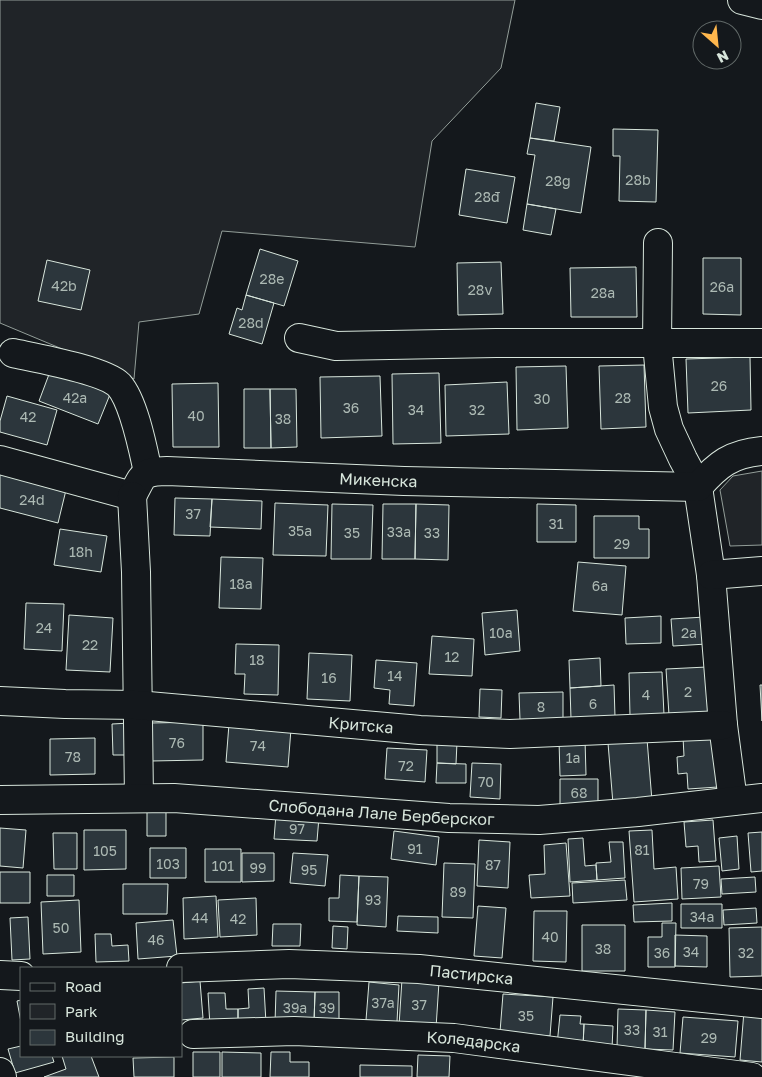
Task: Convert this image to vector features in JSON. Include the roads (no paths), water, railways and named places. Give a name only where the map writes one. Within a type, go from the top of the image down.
[{"type":"street","points":[[742,0],[762,5]]},
{"type":"street","points":[[658,243],[657,344],[663,407],[669,428],[682,459],[698,487],[711,575],[723,725],[733,801]]},
{"type":"street","points":[[298,338],[336,346],[496,342],[762,343]]},
{"type":"street","points":[[13,353],[83,369],[118,384],[126,397],[134,418],[148,472],[141,478],[132,496],[136,572],[139,798]]},
{"type":"street","points":[[698,487],[712,471],[726,460],[744,453],[762,451]]},
{"type":"street","points":[[0,460],[132,496]]},
{"type":"street","name":"Микенска","points":[[148,472],[167,471],[404,481],[698,487]]},
{"type":"street","points":[[711,575],[762,571]]},
{"type":"street","name":"Критска","points":[[0,701],[137,705],[420,730],[510,734],[723,725]]},
{"type":"street","name":"Слободана Лале Берберског","points":[[0,800],[139,798],[226,802],[449,818],[539,820],[638,812],[762,798]]},
{"type":"street","name":"Пастирска","points":[[182,968],[289,964],[419,969],[762,1004]]},
{"type":"street","points":[[0,975],[20,976]]},
{"type":"street","name":"Коледарска","points":[[193,1034],[294,1031],[454,1038],[752,1077]]},
{"type":"street","points":[[0,1072],[2,1077]]}]
